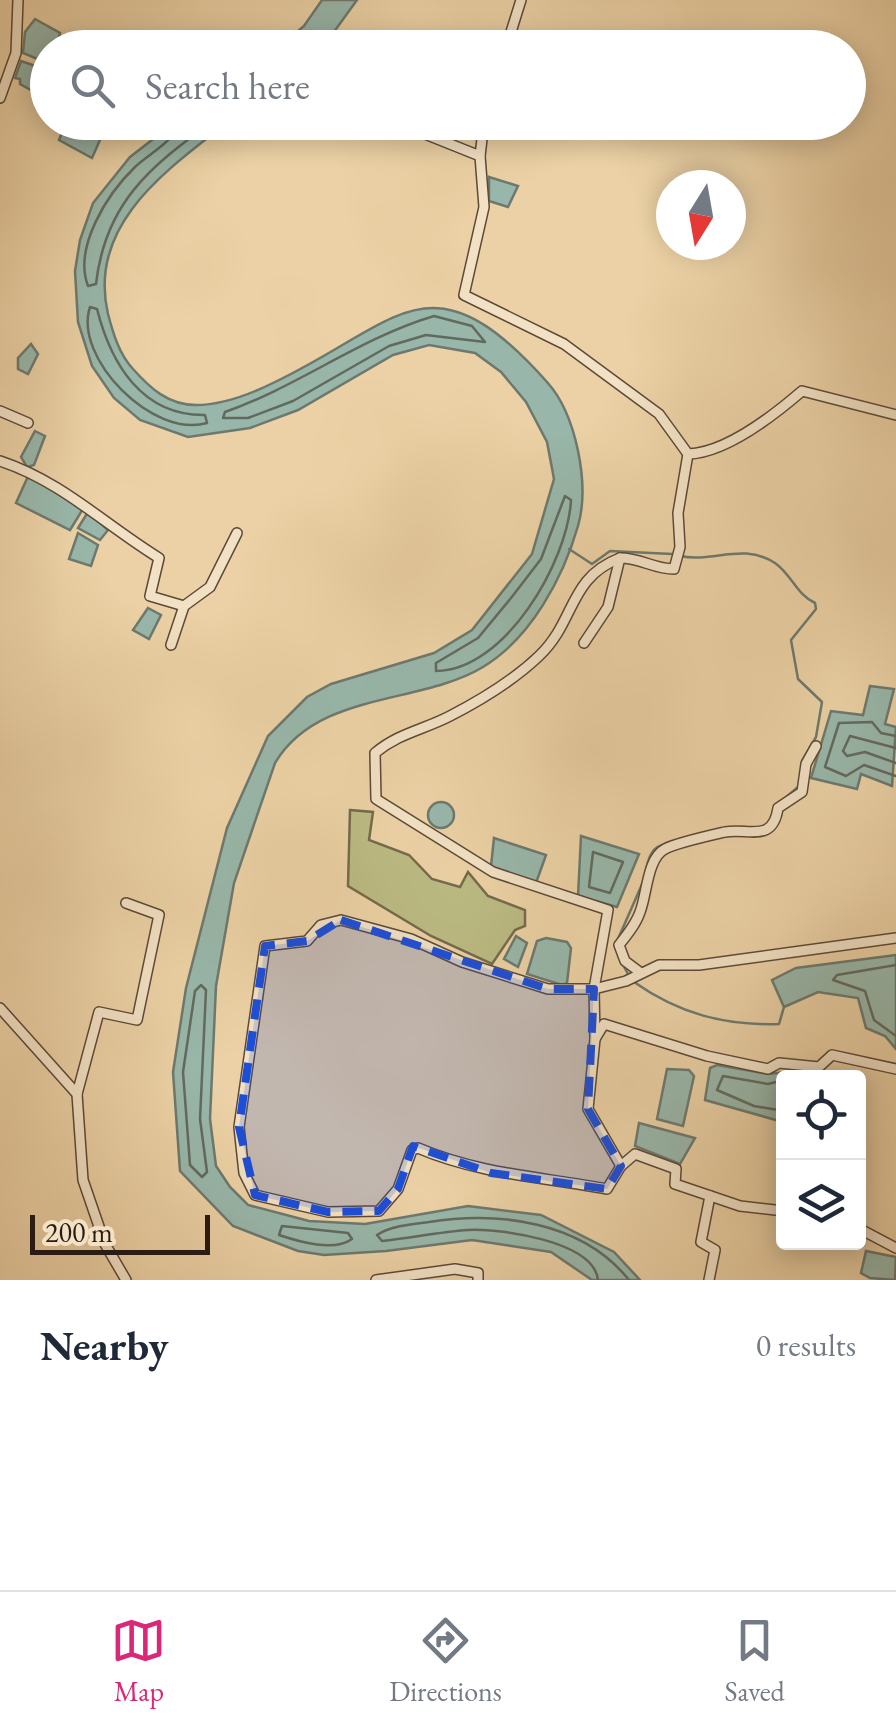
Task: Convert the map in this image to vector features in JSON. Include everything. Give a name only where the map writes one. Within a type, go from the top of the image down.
[{"type":"street","points":[[0,98],[16,53],[18,0]]},
{"type":"street","points":[[512,30],[522,0]]},
{"type":"street","points":[[440,140],[480,156]]},
{"type":"street","points":[[482,140],[484,207],[464,296],[564,344],[660,414],[688,454],[678,513],[680,547],[674,569],[659,569],[639,558],[620,558],[589,574],[562,626],[531,663],[446,718],[396,734],[375,753],[372,770],[376,799],[440,842],[518,883],[608,910],[594,989],[595,1038],[588,1109],[621,1166]]},
{"type":"street","points":[[688,454],[741,438],[757,421],[778,412],[802,391],[896,415]]},
{"type":"street","points":[[0,410],[28,423]]},
{"type":"street","points":[[0,461],[50,480],[113,530],[159,558],[150,596],[184,606]]},
{"type":"street","points":[[172,645],[184,606],[210,587],[237,533]]},
{"type":"street","points":[[584,643],[608,607],[620,558]]},
{"type":"street","points":[[641,973],[625,962],[620,945],[639,916],[654,861],[663,849],[728,831],[749,835],[766,832],[776,821],[778,808],[802,792],[806,764],[816,746]]},
{"type":"street","points":[[126,903],[159,915],[137,1020],[99,1012],[77,1094],[83,1180],[105,1244],[126,1280]]},
{"type":"street","points":[[776,1210],[740,1206],[675,1184],[676,1170],[635,1154],[621,1166],[607,1189],[517,1171],[491,1173],[418,1148],[412,1150],[398,1189],[379,1211],[328,1212],[255,1195],[244,1173],[238,1127],[265,946],[307,941],[321,925],[340,920],[411,939],[462,962],[548,989],[594,989],[626,981],[659,966],[700,965],[896,938]]},
{"type":"street","points":[[0,1008],[77,1094]]},
{"type":"street","points":[[595,1038],[604,1024],[707,1056],[768,1069],[779,1063],[820,1067],[832,1055],[896,1069]]},
{"type":"street","points":[[709,1280],[715,1250],[701,1242],[710,1196]]},
{"type":"street","points":[[866,1232],[896,1248]]},
{"type":"street","points":[[376,1280],[456,1270],[478,1273],[478,1280]]},
{"type":"highlighted area","points":[[341,920],[548,989],[594,989],[588,1109],[621,1166],[607,1189],[491,1173],[413,1146],[398,1189],[379,1211],[328,1212],[255,1195],[239,1127],[265,946],[307,941]]},
{"type":"shaded area","points":[[350,810],[373,812],[369,840],[409,855],[432,879],[460,887],[468,872],[488,896],[525,910],[525,926],[515,930],[492,964],[431,936],[348,886]]},
{"type":"water","points":[[322,0],[357,0],[335,30],[299,30]]},
{"type":"water","points":[[35,19],[55,30],[30,30],[30,56],[23,53],[25,32]]},
{"type":"water","points":[[21,61],[30,64],[30,90],[15,78]]},
{"type":"water","points":[[59,140],[100,140],[92,158]]},
{"type":"water","points":[[152,140],[206,140],[137,202],[109,253],[105,282],[114,336],[128,363],[160,394],[196,405],[247,395],[385,321],[414,310],[442,309],[473,318],[507,342],[547,382],[566,412],[581,470],[578,526],[564,566],[543,605],[516,640],[483,667],[458,679],[343,711],[317,723],[294,740],[275,763],[234,883],[216,986],[210,1119],[216,1166],[248,1205],[309,1221],[365,1224],[468,1206],[541,1215],[614,1252],[640,1280],[592,1280],[551,1252],[472,1240],[324,1255],[298,1251],[233,1226],[180,1171],[173,1072],[186,988],[227,828],[268,736],[307,697],[331,684],[434,653],[472,630],[532,554],[554,479],[547,442],[526,402],[501,372],[475,353],[429,345],[393,355],[298,410],[250,428],[188,437],[140,420],[114,398],[92,366],[78,322],[75,271],[80,240],[93,203],[130,157]]},
{"type":"water","points":[[489,177],[518,186],[508,207],[489,201]]},
{"type":"water","points":[[31,344],[38,354],[28,374],[18,369],[18,358]]},
{"type":"water","points":[[35,431],[45,436],[34,465],[27,467],[21,457]]},
{"type":"water","points":[[29,474],[83,509],[70,530],[16,503]]},
{"type":"water","points":[[88,512],[108,530],[100,540],[78,528]]},
{"type":"water","points":[[78,533],[98,545],[91,566],[69,559]]},
{"type":"water","points":[[148,608],[161,615],[149,639],[133,630]]},
{"type":"water","points":[[870,686],[894,689],[885,724],[896,727],[892,786],[861,774],[857,789],[811,778],[831,711],[863,715]]},
{"type":"water","points":[[441,802],[450,806],[454,815],[450,824],[441,828],[432,824],[428,815],[432,806]]},
{"type":"water","points":[[581,836],[639,854],[617,907],[578,896]]},
{"type":"water","points":[[494,838],[546,855],[536,883],[505,877],[491,866]]},
{"type":"water","points":[[516,936],[527,943],[518,967],[504,959]]},
{"type":"water","points":[[546,938],[567,942],[571,948],[567,983],[562,985],[527,974],[537,941]]},
{"type":"water","points":[[896,955],[896,1049],[885,1036],[866,1028],[858,998],[818,992],[784,1007],[772,980],[796,968]]},
{"type":"water","points":[[717,1065],[776,1073],[776,1120],[705,1100],[710,1068]]},
{"type":"water","points":[[667,1069],[689,1070],[694,1076],[683,1126],[657,1119]]},
{"type":"water","points":[[639,1123],[695,1138],[680,1164],[635,1146]]},
{"type":"water","points":[[866,1251],[896,1257],[895,1280],[870,1278],[861,1273]]},
{"type":"waterway","points":[[569,549],[592,564],[610,551],[672,554]]},
{"type":"waterway","points":[[680,556],[739,553],[763,557],[781,568],[803,595],[815,603],[816,609],[791,640],[798,679],[822,702],[816,737],[802,761]]},
{"type":"waterway","points":[[777,805],[798,787],[800,779]]},
{"type":"waterway","points":[[726,828],[743,827]]},
{"type":"waterway","points":[[646,870],[654,850],[675,841]]},
{"type":"waterway","points":[[618,939],[643,882]]},
{"type":"waterway","points":[[619,957],[629,976]]},
{"type":"waterway","points":[[634,982],[667,1002],[721,1020],[779,1024],[784,1007]]}]
